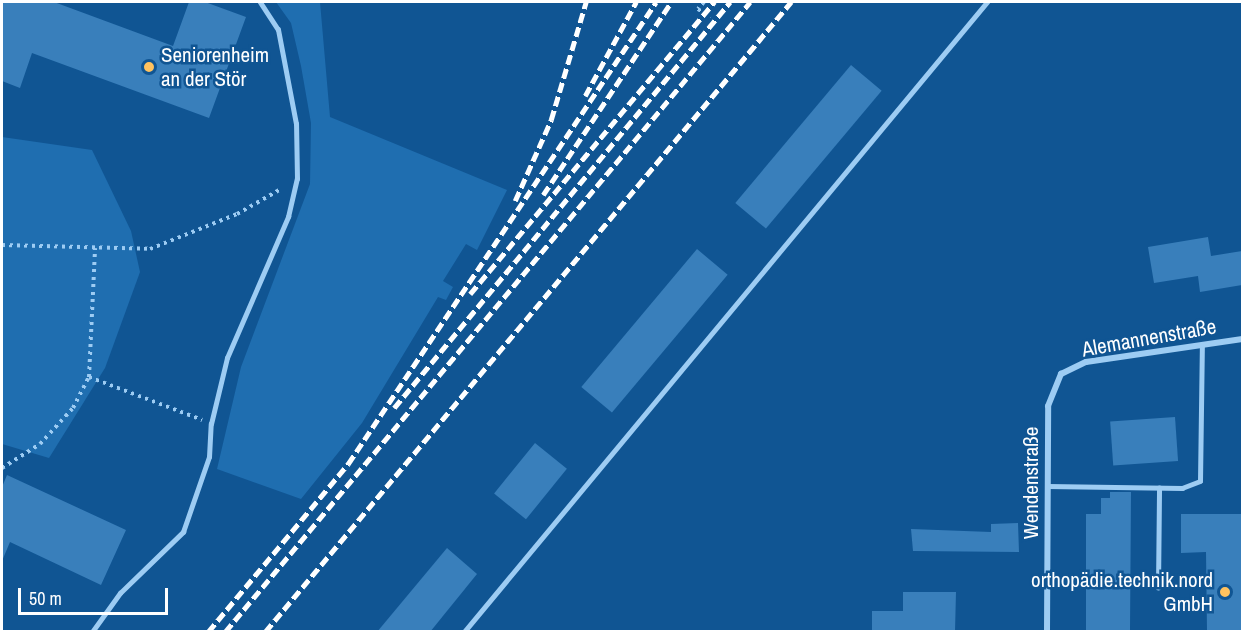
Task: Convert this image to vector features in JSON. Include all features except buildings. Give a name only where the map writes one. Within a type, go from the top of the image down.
[{"type":"street","name":"Alemannenstraße","points":[[1048,406],[1061,374],[1086,362],[1242,339]]},
{"type":"street","name":"Wendenstraße","points":[[1047,632],[1048,406]]},
{"type":"lane","points":[[92,632],[120,593],[183,532],[202,486],[211,424],[227,358],[288,216],[297,179],[296,124],[288,70],[278,30],[260,2]]},
{"type":"lane","points":[[464,632],[987,2]]},
{"type":"lane","points":[[1048,486],[1182,488],[1200,481],[1202,345]]},
{"type":"lane","points":[[1158,588],[1159,488]]},
{"type":"path","points":[[704,2],[698,9],[710,18]]},
{"type":"path","points":[[2,245],[150,249],[237,214],[297,179]]},
{"type":"path","points":[[2,468],[40,444],[73,408],[89,377],[95,248]]},
{"type":"path","points":[[89,377],[211,424]]},
{"type":"shaded area","points":[[276,2],[320,2],[330,117],[507,190],[477,250],[466,244],[443,281],[453,287],[446,300],[438,297],[362,423],[301,499],[217,469],[241,367],[310,184],[311,123],[301,66],[291,23]]},
{"type":"shaded area","points":[[2,137],[92,150],[131,231],[140,272],[105,368],[49,458],[2,444]]},
{"type":"railway","points":[[515,201],[551,120],[586,2]]},
{"type":"railway","points":[[585,96],[636,2]]},
{"type":"railway","points":[[208,632],[348,464],[656,2]]},
{"type":"railway","points":[[543,195],[671,2]]},
{"type":"railway","points":[[470,294],[714,2]]},
{"type":"railway","points":[[394,408],[730,2]]},
{"type":"railway","points":[[225,632],[750,2]]},
{"type":"railway","points":[[265,632],[791,2]]},
{"type":"place","name":"Seniorenheim an der Stör","points":[[149,67]]},
{"type":"place","name":"orthopädie.technik.nord GmbH","points":[[1225,592]]}]
